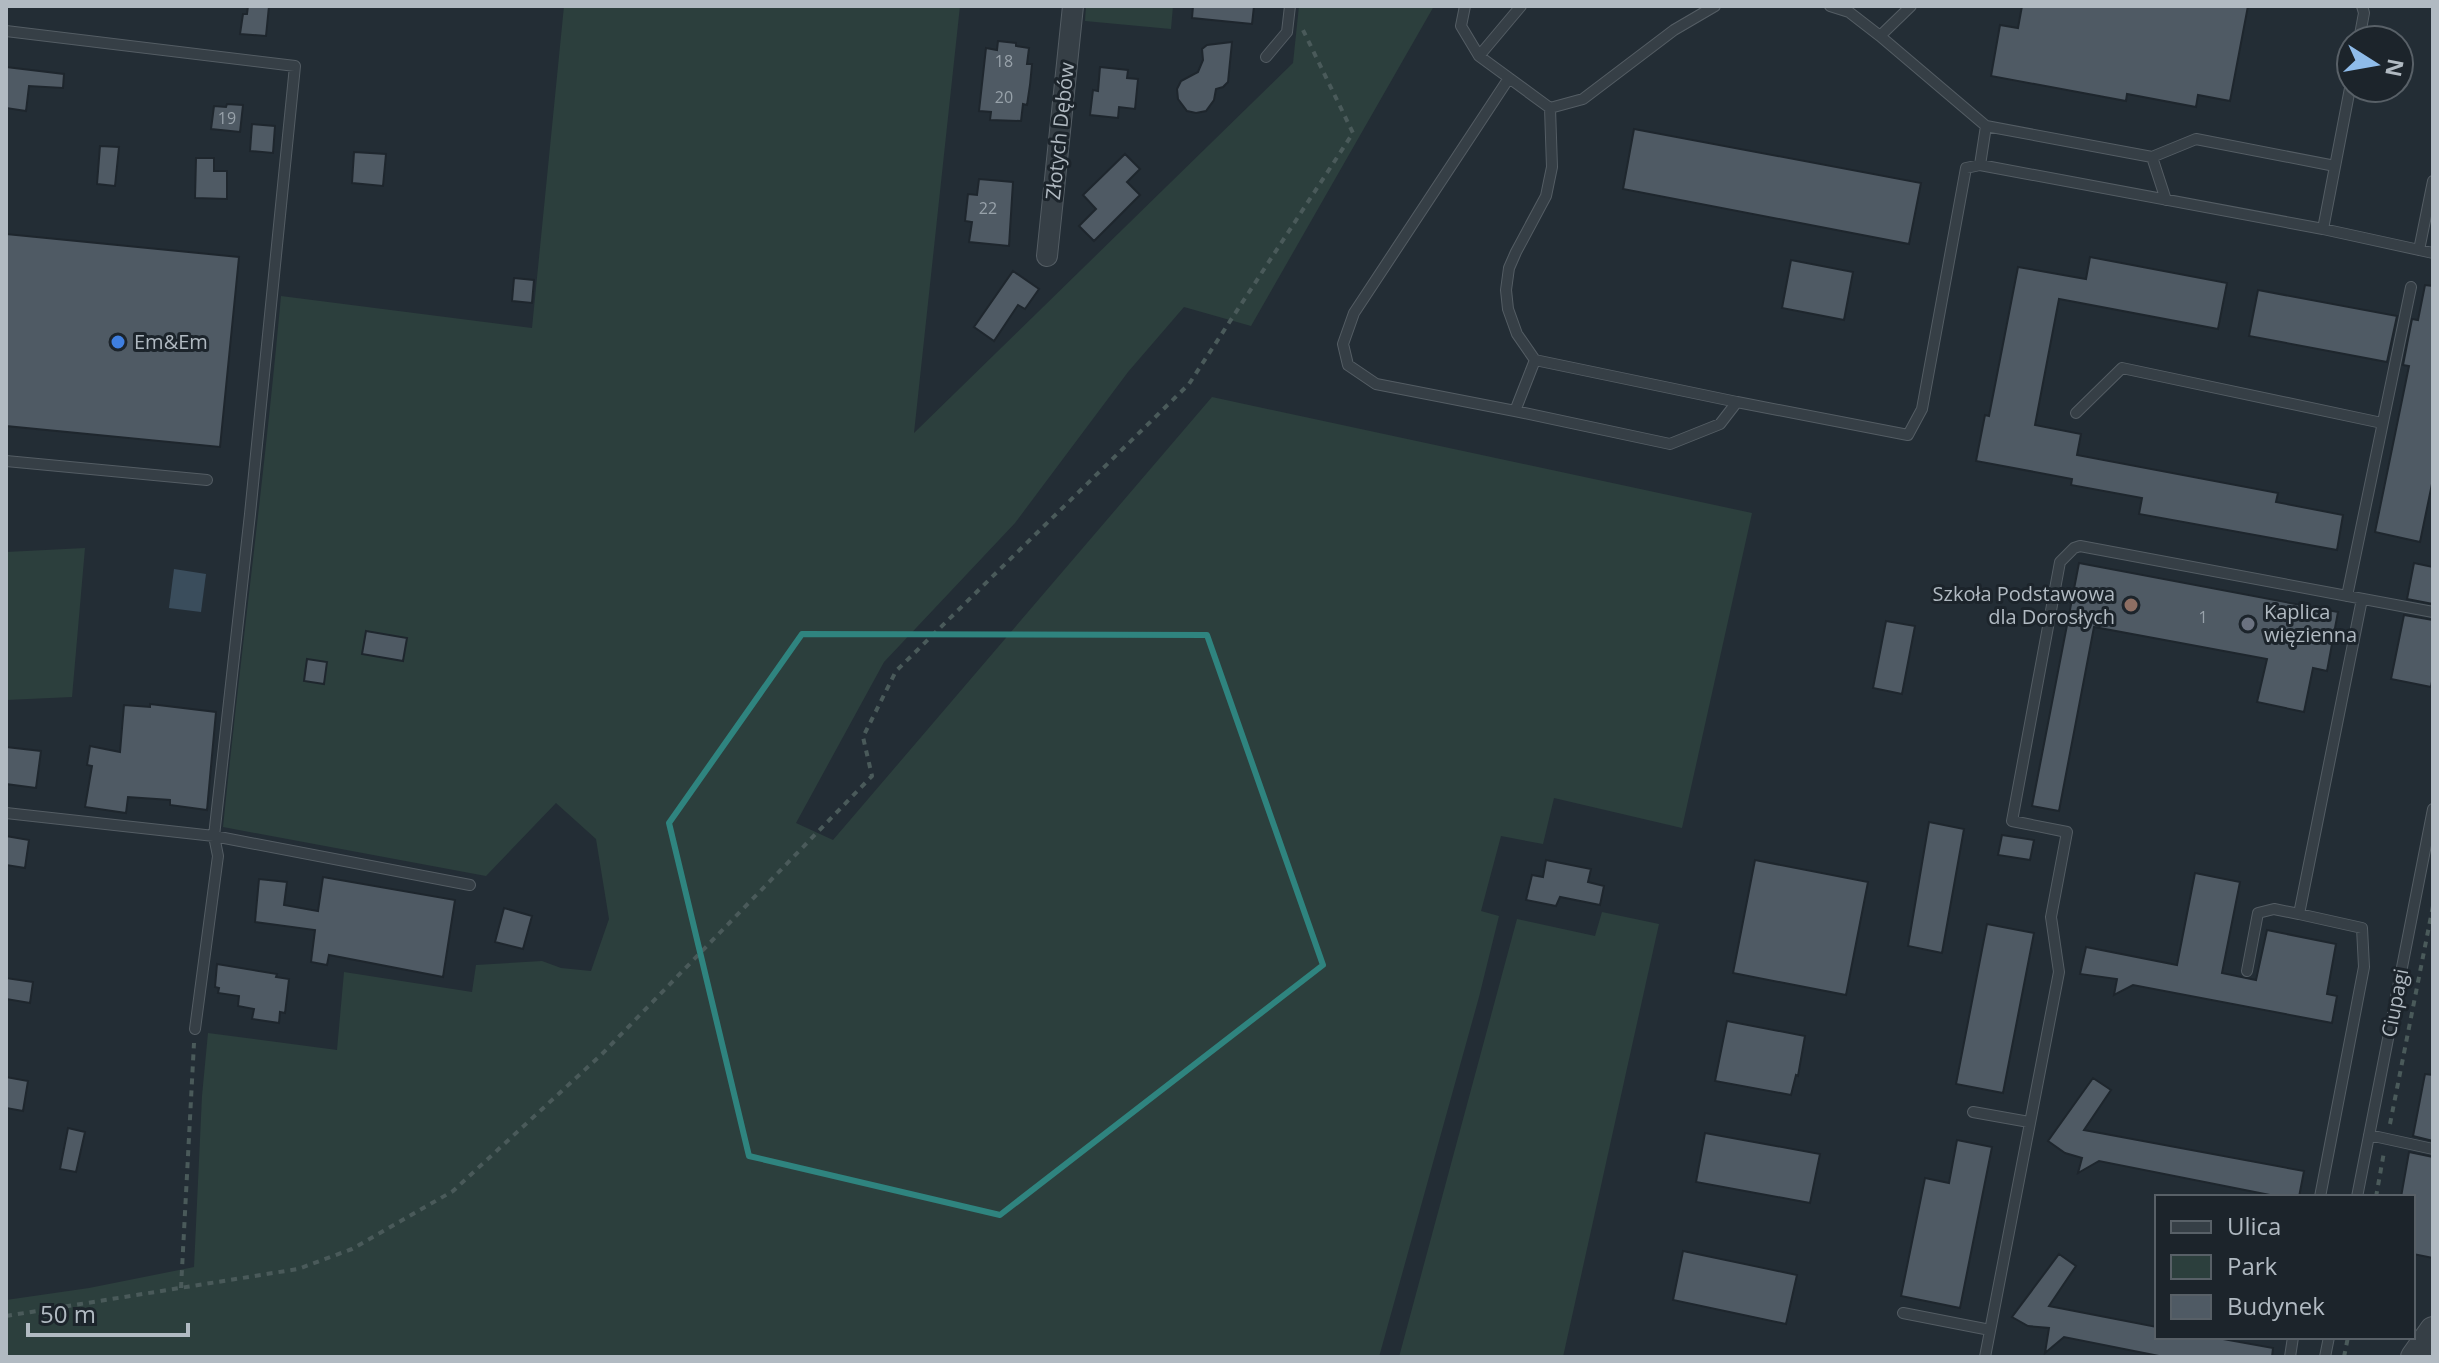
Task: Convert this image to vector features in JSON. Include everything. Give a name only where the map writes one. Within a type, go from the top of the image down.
[{"type":"street","name":"Złotych Dębów","points":[[1047,256],[1073,6]]},
{"type":"street","points":[[2414,1357],[2433,1330]]},
{"type":"lane","points":[[1266,57],[1287,32],[1290,6]]},
{"type":"lane","points":[[1465,6],[1461,26],[1479,56],[1550,108]]},
{"type":"lane","points":[[1479,56],[1521,6]]},
{"type":"lane","points":[[1550,108],[1583,99],[1674,30],[1715,6]]},
{"type":"lane","points":[[1830,6],[1849,12],[1986,126],[2152,157],[2196,139],[2335,166]]},
{"type":"lane","points":[[1880,36],[1911,6]]},
{"type":"lane","points":[[6,31],[295,66],[214,836],[218,856],[195,1029]]},
{"type":"lane","points":[[1509,78],[1354,313],[1343,344],[1348,365],[1376,384],[1670,444],[1720,424],[1737,402]]},
{"type":"lane","points":[[2323,229],[2347,104]]},
{"type":"lane","points":[[1550,108],[1552,167],[1546,196],[1509,268],[1506,290],[1508,309],[1517,334],[1535,360],[1908,435],[1922,409],[1966,168],[1980,165],[2323,229],[2433,253]]},
{"type":"lane","points":[[1980,165],[1986,126]]},
{"type":"lane","points":[[2152,157],[2166,200]]},
{"type":"lane","points":[[2419,250],[2433,181]]},
{"type":"lane","points":[[2347,596],[2411,287]]},
{"type":"lane","points":[[1515,411],[1535,360]]},
{"type":"lane","points":[[2076,413],[2122,368],[2382,423]]},
{"type":"lane","points":[[6,461],[207,480]]},
{"type":"lane","points":[[1985,1357],[2059,972],[2051,917],[2067,832],[2012,821],[2060,562],[2080,546],[2433,612]]},
{"type":"lane","points":[[2299,914],[2362,599]]},
{"type":"lane","name":"Ciupagi","points":[[2357,1195],[2433,809]]},
{"type":"lane","points":[[6,813],[214,836],[470,885]]},
{"type":"lane","points":[[2247,971],[2258,913],[2274,909],[2362,928],[2364,967],[2320,1195]]},
{"type":"lane","points":[[1973,1112],[2029,1122]]},
{"type":"lane","points":[[2369,1135],[2433,1149]]},
{"type":"lane","points":[[1903,1313],[1990,1330]]},
{"type":"path","points":[[6,1316],[298,1269],[352,1249],[453,1191],[602,1054],[872,776],[863,737],[896,671],[1189,384],[1353,133],[1303,29]]},
{"type":"path","points":[[2376,1195],[2433,906]]},
{"type":"path","points":[[181,1288],[195,1029]]},
{"type":"highlighted area","points":[[802,634],[1207,635],[1323,965],[1000,1215],[749,1156],[669,823]]},
{"type":"green space","points":[[564,6],[960,6],[914,433],[1293,63],[1299,6],[1434,6],[1251,326],[1184,307],[1128,372],[1015,523],[884,662],[796,823],[833,840],[1212,397],[1752,513],[1682,828],[1554,798],[1543,844],[1501,836],[1481,911],[1499,916],[1379,1357],[6,1357],[6,1300],[89,1288],[194,1267],[208,1033],[337,1050],[344,972],[472,992],[476,965],[542,961],[561,968],[591,971],[609,919],[596,839],[556,803],[486,876],[223,827],[281,296],[532,328]]},
{"type":"green space","points":[[1086,6],[1173,6],[1171,29],[1085,21]]},
{"type":"green space","points":[[85,548],[72,697],[6,700],[6,552]]},
{"type":"green space","points":[[1602,912],[1659,924],[1563,1357],[1399,1357],[1517,919],[1595,936]]},
{"type":"water","points":[[174,569],[206,574],[201,612],[169,608]]},
{"type":"building","points":[[248,6],[269,6],[266,36],[240,34],[243,14],[247,14]]},
{"type":"building","points":[[1193,6],[1254,6],[1252,24],[1192,18]]},
{"type":"building","points":[[2022,6],[2248,6],[2230,101],[2198,95],[2196,107],[2127,94],[2126,101],[1991,76],[2000,25],[2018,28]]},
{"type":"building","points":[[998,41],[1029,48],[1027,64],[1032,64],[1030,85],[1021,121],[990,120],[991,112],[979,111],[986,48],[997,50]]},
{"type":"building","points":[[1232,42],[1228,82],[1216,89],[1214,100],[1206,111],[1187,111],[1178,99],[1177,89],[1181,81],[1198,72],[1203,60],[1202,49],[1207,45]]},
{"type":"building","points":[[6,67],[64,74],[63,88],[29,86],[26,111],[6,108]]},
{"type":"building","points":[[1100,67],[1128,70],[1127,78],[1138,79],[1135,109],[1119,107],[1118,118],[1090,115],[1093,90],[1098,91]]},
{"type":"building","points":[[227,104],[243,105],[240,132],[211,129],[214,106],[226,107]]},
{"type":"building","points":[[252,124],[275,126],[273,153],[250,151]]},
{"type":"building","points":[[1634,129],[1921,183],[1909,244],[1623,189]]},
{"type":"building","points":[[100,146],[119,147],[115,186],[97,184]]},
{"type":"building","points":[[354,152],[386,154],[383,186],[352,183]]},
{"type":"building","points":[[1125,154],[1140,169],[1127,182],[1140,195],[1094,241],[1079,226],[1096,209],[1083,195]]},
{"type":"building","points":[[196,158],[214,158],[214,171],[227,171],[227,199],[195,198]]},
{"type":"building","points":[[979,179],[1013,182],[1009,246],[969,242],[972,222],[965,221],[968,194],[977,195]]},
{"type":"building","name":"Em&Em","points":[[6,234],[239,257],[220,447],[6,426]]},
{"type":"building","points":[[2090,257],[2227,283],[2218,329],[2059,299],[2035,425],[2081,434],[2077,455],[2278,493],[2276,502],[2343,515],[2337,550],[2139,514],[2142,498],[2071,485],[2072,479],[1976,461],[1985,415],[1989,416],[2018,267],[2086,279]]},
{"type":"building","points":[[1791,260],[1853,272],[1844,320],[1782,308]]},
{"type":"building","points":[[1013,271],[1039,289],[1025,309],[1018,305],[994,341],[974,327]]},
{"type":"building","points":[[514,278],[534,280],[532,303],[512,301]]},
{"type":"building","points":[[2425,285],[2433,286],[2433,479],[2420,542],[2375,532],[2409,366],[2403,365],[2412,319],[2418,320]]},
{"type":"building","points":[[2258,290],[2397,316],[2387,362],[2249,336]]},
{"type":"building","points":[[2079,563],[2338,612],[2327,671],[2313,668],[2304,712],[2257,702],[2267,659],[2094,627],[2059,811],[2032,806]]},
{"type":"building","points":[[2414,563],[2433,567],[2433,604],[2407,599]]},
{"type":"building","points":[[2404,615],[2433,620],[2431,687],[2391,679]]},
{"type":"building","points":[[1886,621],[1915,626],[1902,694],[1873,688]]},
{"type":"building","points":[[366,631],[407,638],[403,661],[362,654]]},
{"type":"building","points":[[307,659],[327,662],[324,684],[304,681]]},
{"type":"building","points":[[150,704],[216,712],[207,810],[170,805],[170,800],[128,797],[126,813],[85,807],[92,766],[87,765],[90,746],[120,752],[124,705],[150,707]]},
{"type":"building","points":[[6,747],[41,751],[36,788],[6,784]]},
{"type":"building","points":[[1929,822],[1964,829],[1942,953],[1908,946]]},
{"type":"building","points":[[2002,835],[2034,840],[2030,860],[1998,855]]},
{"type":"building","points":[[6,836],[29,840],[25,868],[6,865]]},
{"type":"building","points":[[1546,860],[1591,869],[1588,882],[1604,886],[1600,905],[1560,897],[1556,906],[1526,900],[1532,875],[1543,877]]},
{"type":"building","points":[[1755,860],[1868,882],[1846,995],[1733,973]]},
{"type":"building","points":[[2195,873],[2240,882],[2222,973],[2256,980],[2267,930],[2336,944],[2327,994],[2337,996],[2332,1023],[2133,985],[2114,995],[2117,979],[2080,974],[2086,947],[2177,965]]},
{"type":"building","points":[[323,877],[455,900],[443,977],[329,955],[327,965],[311,962],[315,930],[255,922],[259,879],[287,882],[284,905],[318,911]]},
{"type":"building","points":[[504,908],[532,916],[523,949],[495,942]]},
{"type":"building","points":[[1987,924],[2034,933],[2003,1093],[1956,1084]]},
{"type":"building","points":[[217,964],[277,974],[276,977],[289,979],[285,1013],[280,1012],[279,1023],[252,1019],[254,1009],[238,1006],[239,996],[218,993],[219,988],[215,987]]},
{"type":"building","points":[[6,978],[33,982],[30,1003],[6,999]]},
{"type":"building","points":[[1727,1021],[1805,1036],[1798,1076],[1791,1095],[1715,1081]]},
{"type":"building","points":[[2425,1074],[2433,1075],[2433,1141],[2413,1136]]},
{"type":"building","points":[[6,1077],[28,1081],[23,1111],[6,1108]]},
{"type":"building","points":[[2093,1078],[2111,1090],[2084,1130],[2304,1171],[2299,1195],[2270,1195],[2099,1161],[2078,1173],[2082,1158],[2065,1153],[2048,1141]]},
{"type":"building","points":[[68,1128],[85,1132],[76,1172],[60,1169]]},
{"type":"building","points":[[1705,1133],[1820,1154],[1810,1203],[1696,1182]]},
{"type":"building","points":[[1957,1140],[1992,1147],[1960,1308],[1901,1296],[1925,1178],[1949,1183]]},
{"type":"building","points":[[2409,1152],[2433,1157],[2433,1258],[2415,1254],[2415,1195],[2401,1195]]},
{"type":"building","points":[[1683,1251],[1797,1275],[1786,1324],[1673,1300]]},
{"type":"building","points":[[2059,1254],[2076,1266],[2049,1306],[2155,1327],[2155,1339],[2223,1339],[2273,1348],[2272,1357],[2164,1357],[2064,1337],[2045,1353],[2049,1328],[2028,1326],[2012,1317]]},
{"type":"place","name":"Em&Em","points":[[118,342]]},
{"type":"place","name":"Szkoła Podstawowa dla Dorosłych","points":[[2131,605]]},
{"type":"place","name":"Kaplica więzienna","points":[[2248,624]]}]
